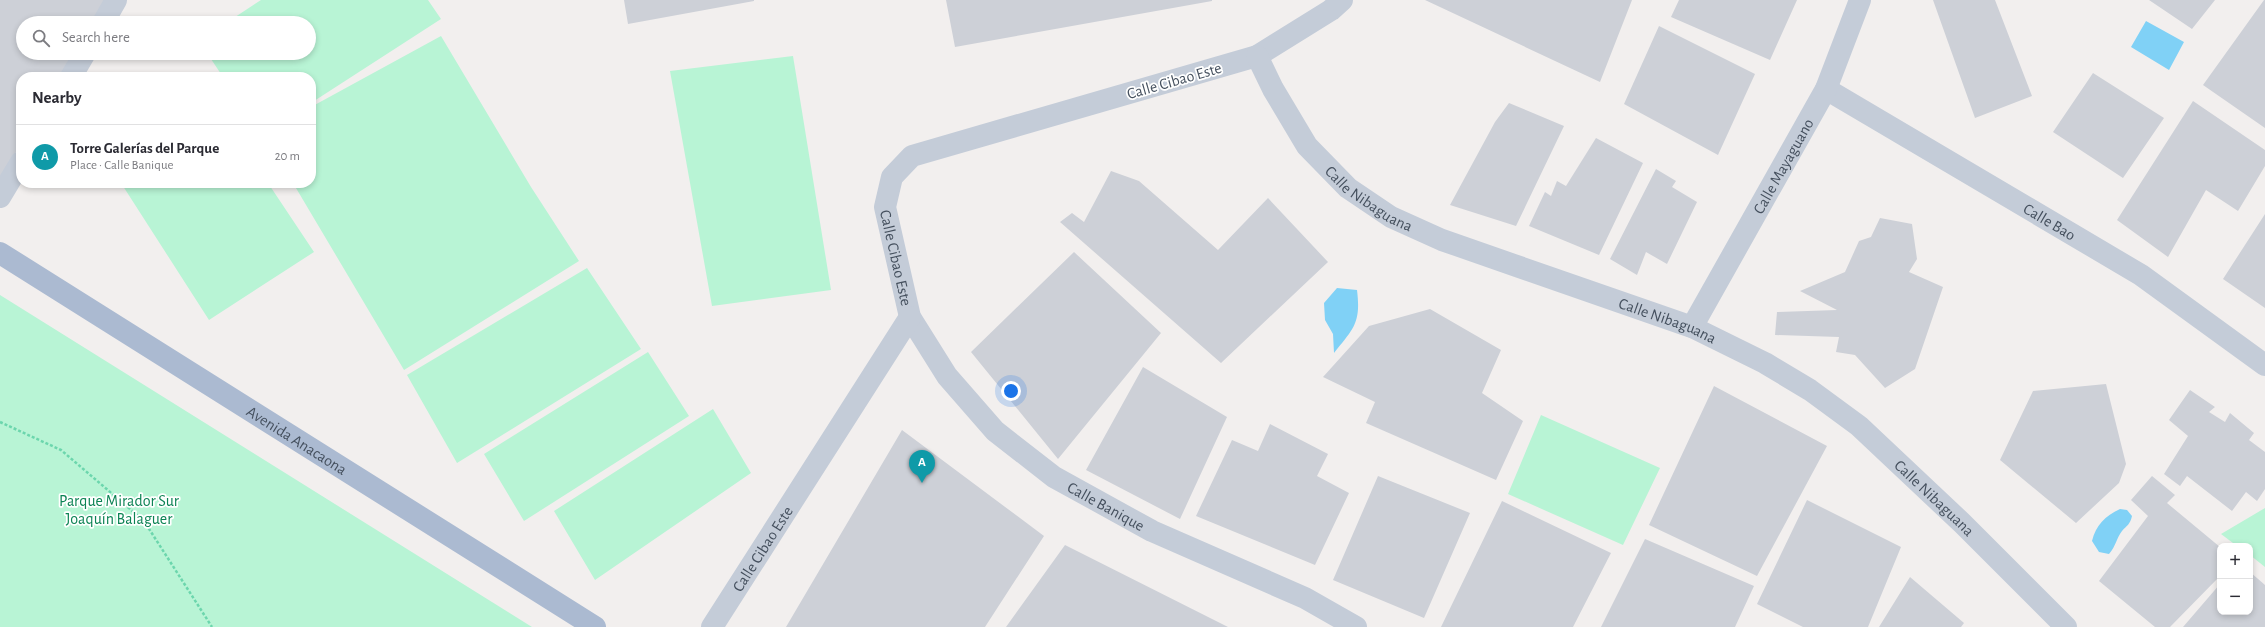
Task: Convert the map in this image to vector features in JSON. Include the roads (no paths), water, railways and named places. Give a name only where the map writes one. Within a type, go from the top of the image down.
[{"type":"main road","name":"Avenida Anacaona","points":[[0,253],[595,627]]},
{"type":"street","points":[[107,16],[116,0]]},
{"type":"street","name":"Calle Cibao Este","points":[[712,627],[910,317],[885,207],[892,177],[912,156],[1257,56],[1331,10],[1342,0]]},
{"type":"street","name":"Calle Mayaguano","points":[[1692,327],[1826,89],[1860,0]]},
{"type":"street","name":"Calle Nibaguana","points":[[1257,56],[1273,89],[1307,146],[1348,188],[1391,217],[1442,240],[1692,327],[1765,363],[1810,390],[1859,426],[1962,523],[2066,627]]},
{"type":"street","points":[[74,72],[81,60]]},
{"type":"street","name":"Calle Bao","points":[[1826,89],[2141,275],[2265,365]]},
{"type":"street","points":[[0,197],[16,170]]},
{"type":"street","name":"Calle Banique","points":[[910,317],[947,376],[995,431],[1054,477],[1152,531],[1305,598],[1356,627]]},
{"type":"water","points":[[2146,21],[2184,42],[2169,70],[2131,47]]},
{"type":"water","points":[[1337,288],[1357,290],[1358,310],[1357,318],[1351,331],[1334,353],[1333,334],[1325,320],[1324,303]]},
{"type":"water","points":[[2120,509],[2127,510],[2132,516],[2130,521],[2120,533],[2109,554],[2099,552],[2092,541],[2096,530],[2106,518]]},
{"type":"place","name":"Torre Galerías del Parque","points":[[922,483]]},
{"type":"park label","name":"Parque Mirador Sur Joaquín Balaguer","points":[[119,509]]}]
